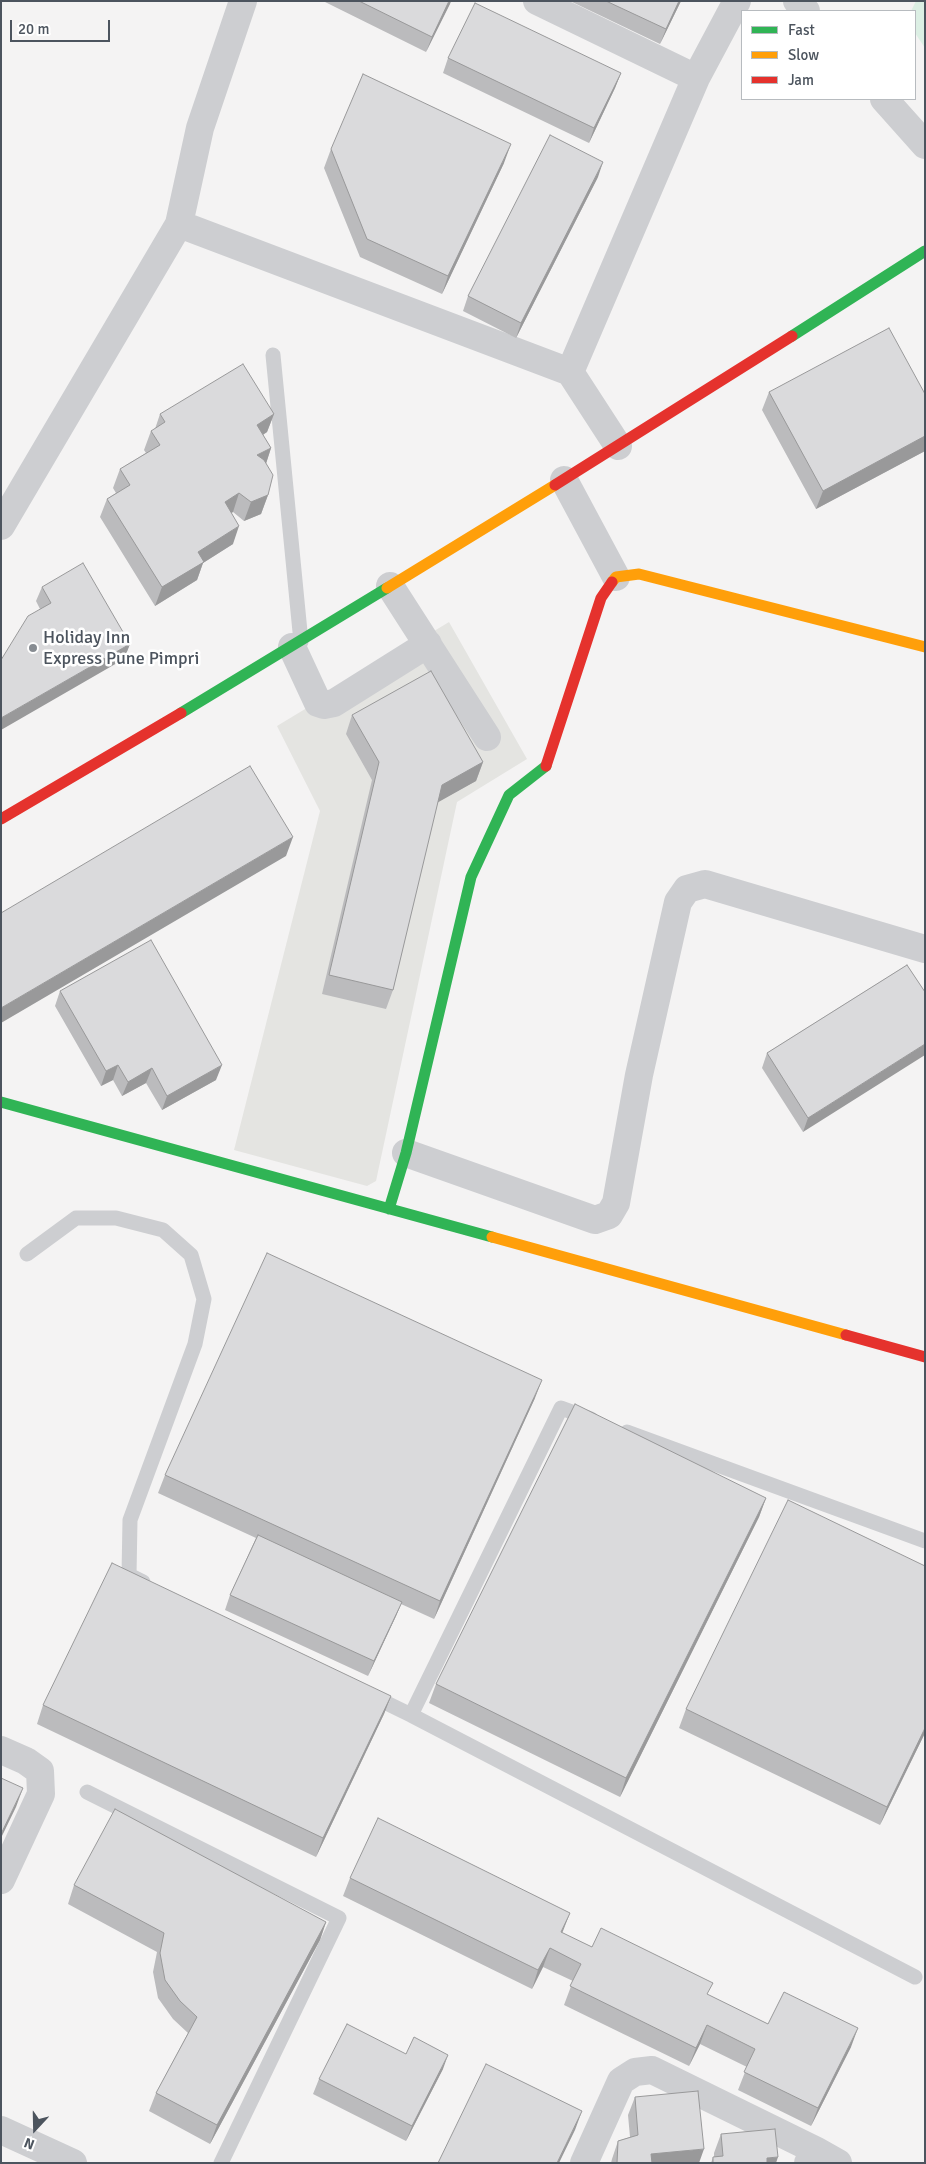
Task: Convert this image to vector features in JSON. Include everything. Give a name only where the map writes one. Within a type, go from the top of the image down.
[{"type":"street","points":[[1,526],[179,224],[200,128],[243,1]]},
{"type":"street","points":[[537,1],[696,78]]},
{"type":"street","points":[[570,372],[696,78],[737,1]]},
{"type":"street","points":[[885,100],[925,145]]},
{"type":"street","points":[[179,224],[570,372],[618,446]]},
{"type":"street","points":[[1,820],[296,644],[564,480],[925,251]]},
{"type":"street","points":[[564,480],[616,577]]},
{"type":"street","points":[[390,1209],[406,1153],[471,877],[508,795],[546,766],[601,598],[616,577],[639,574],[925,647]]},
{"type":"street","points":[[390,586],[487,737]]},
{"type":"street","points":[[296,644],[318,703],[324,705],[334,703],[428,644]]},
{"type":"street","points":[[406,1153],[595,1220],[609,1215],[616,1203],[639,1075],[678,902],[687,889],[704,884],[925,949]]},
{"type":"street","points":[[1,1102],[925,1357]]},
{"type":"street","points":[[1,1750],[26,1761],[40,1771],[41,1794],[1,1880]]},
{"type":"street","points":[[584,2163],[621,2081],[635,2072],[652,2070],[812,2156],[838,2163]]},
{"type":"street","points":[[1,2130],[73,2163]]},
{"type":"lane","points":[[274,355],[296,644]]},
{"type":"lane","points":[[27,1254],[76,1218],[116,1218],[163,1230],[191,1255],[204,1299],[195,1344],[130,1520],[129,1575],[156,1588]]},
{"type":"lane","points":[[411,1715],[561,1408],[925,1541]]},
{"type":"lane","points":[[358,1689],[915,1977]]},
{"type":"lane","points":[[87,1792],[339,1918],[221,2163]]},
{"type":"shaded area","points":[[449,622],[527,759],[457,802],[376,1181],[367,1186],[234,1150],[320,811],[277,726]]},
{"type":"green space","points":[[916,1],[925,1],[925,48],[916,34],[916,10],[912,10]]},
{"type":"building","points":[[359,1],[449,1],[432,37]]},
{"type":"building","points":[[606,1],[679,1],[666,29]]},
{"type":"building","points":[[475,3],[621,73],[594,128],[448,58]]},
{"type":"building","points":[[363,74],[511,144],[448,276],[367,239],[331,149]]},
{"type":"building","points":[[550,135],[603,162],[521,323],[468,296]]},
{"type":"building","points":[[889,328],[925,394],[925,436],[823,491],[769,392]]},
{"type":"building","points":[[243,364],[274,414],[257,425],[271,448],[257,455],[264,460],[273,475],[268,495],[251,502],[239,493],[225,502],[239,526],[198,552],[204,562],[162,587],[107,499],[130,485],[120,469],[160,445],[151,431],[165,422],[160,414]]},
{"type":"building","points":[[83,563],[130,644],[1,718],[1,660],[28,616],[51,603],[42,587]]},
{"type":"building","points":[[431,671],[483,762],[442,785],[393,990],[329,975],[379,762],[352,715]]},
{"type":"building","points":[[250,766],[293,837],[1,1008],[1,913]]},
{"type":"building","points":[[151,940],[222,1065],[167,1096],[152,1068],[128,1082],[118,1065],[106,1071],[60,991]]},
{"type":"building","points":[[907,965],[925,992],[925,1044],[808,1118],[767,1053]]},
{"type":"building","points":[[267,1253],[542,1380],[440,1601],[165,1475]]},
{"type":"building","points":[[575,1404],[766,1498],[626,1778],[436,1684]]},
{"type":"building","points":[[788,1500],[925,1566],[925,1728],[887,1807],[686,1709]]},
{"type":"building","points":[[258,1535],[402,1602],[374,1661],[230,1595]]},
{"type":"building","points":[[112,1563],[391,1696],[323,1838],[43,1705]]},
{"type":"building","points":[[1,1778],[23,1788],[1,1834]]},
{"type":"building","points":[[115,1809],[326,1922],[217,2125],[156,2093],[197,2017],[180,2001],[165,1980],[160,1953],[164,1933],[74,1885]]},
{"type":"building","points":[[378,1818],[570,1913],[561,1932],[592,1947],[601,1928],[713,1983],[707,1994],[768,2024],[784,1992],[858,2028],[818,2108],[744,2072],[755,2049],[707,2025],[696,2048],[570,1986],[581,1964],[550,1948],[538,1970],[350,1878]]},
{"type":"building","points":[[347,2024],[406,2054],[414,2037],[448,2055],[412,2126],[319,2079]]},
{"type":"building","points":[[486,2064],[582,2111],[557,2163],[438,2163]]},
{"type":"building","points":[[698,2091],[704,2149],[651,2154],[652,2163],[617,2163],[618,2141],[638,2135],[635,2097]]},
{"type":"building","points":[[775,2129],[778,2157],[767,2158],[767,2163],[713,2163],[713,2157],[723,2156],[721,2134]]},
{"type":"traffic: fast","points":[[792,336],[925,251]]},
{"type":"traffic: fast","points":[[181,713],[387,588]]},
{"type":"traffic: fast","points":[[389,1209],[406,1153],[471,877],[509,795],[546,766]]},
{"type":"traffic: fast","points":[[1,1102],[492,1237]]},
{"type":"traffic: slow","points":[[387,588],[555,485]]},
{"type":"traffic: slow","points":[[612,582],[616,577],[639,574],[925,647]]},
{"type":"traffic: slow","points":[[492,1237],[846,1335]]},
{"type":"traffic: jam","points":[[555,485],[792,336]]},
{"type":"traffic: jam","points":[[546,766],[601,598],[612,582]]},
{"type":"traffic: jam","points":[[1,819],[181,713]]},
{"type":"traffic: jam","points":[[846,1335],[925,1357]]},
{"type":"place","name":"Holiday Inn Express Pune Pimpri","points":[[33,648]]}]
